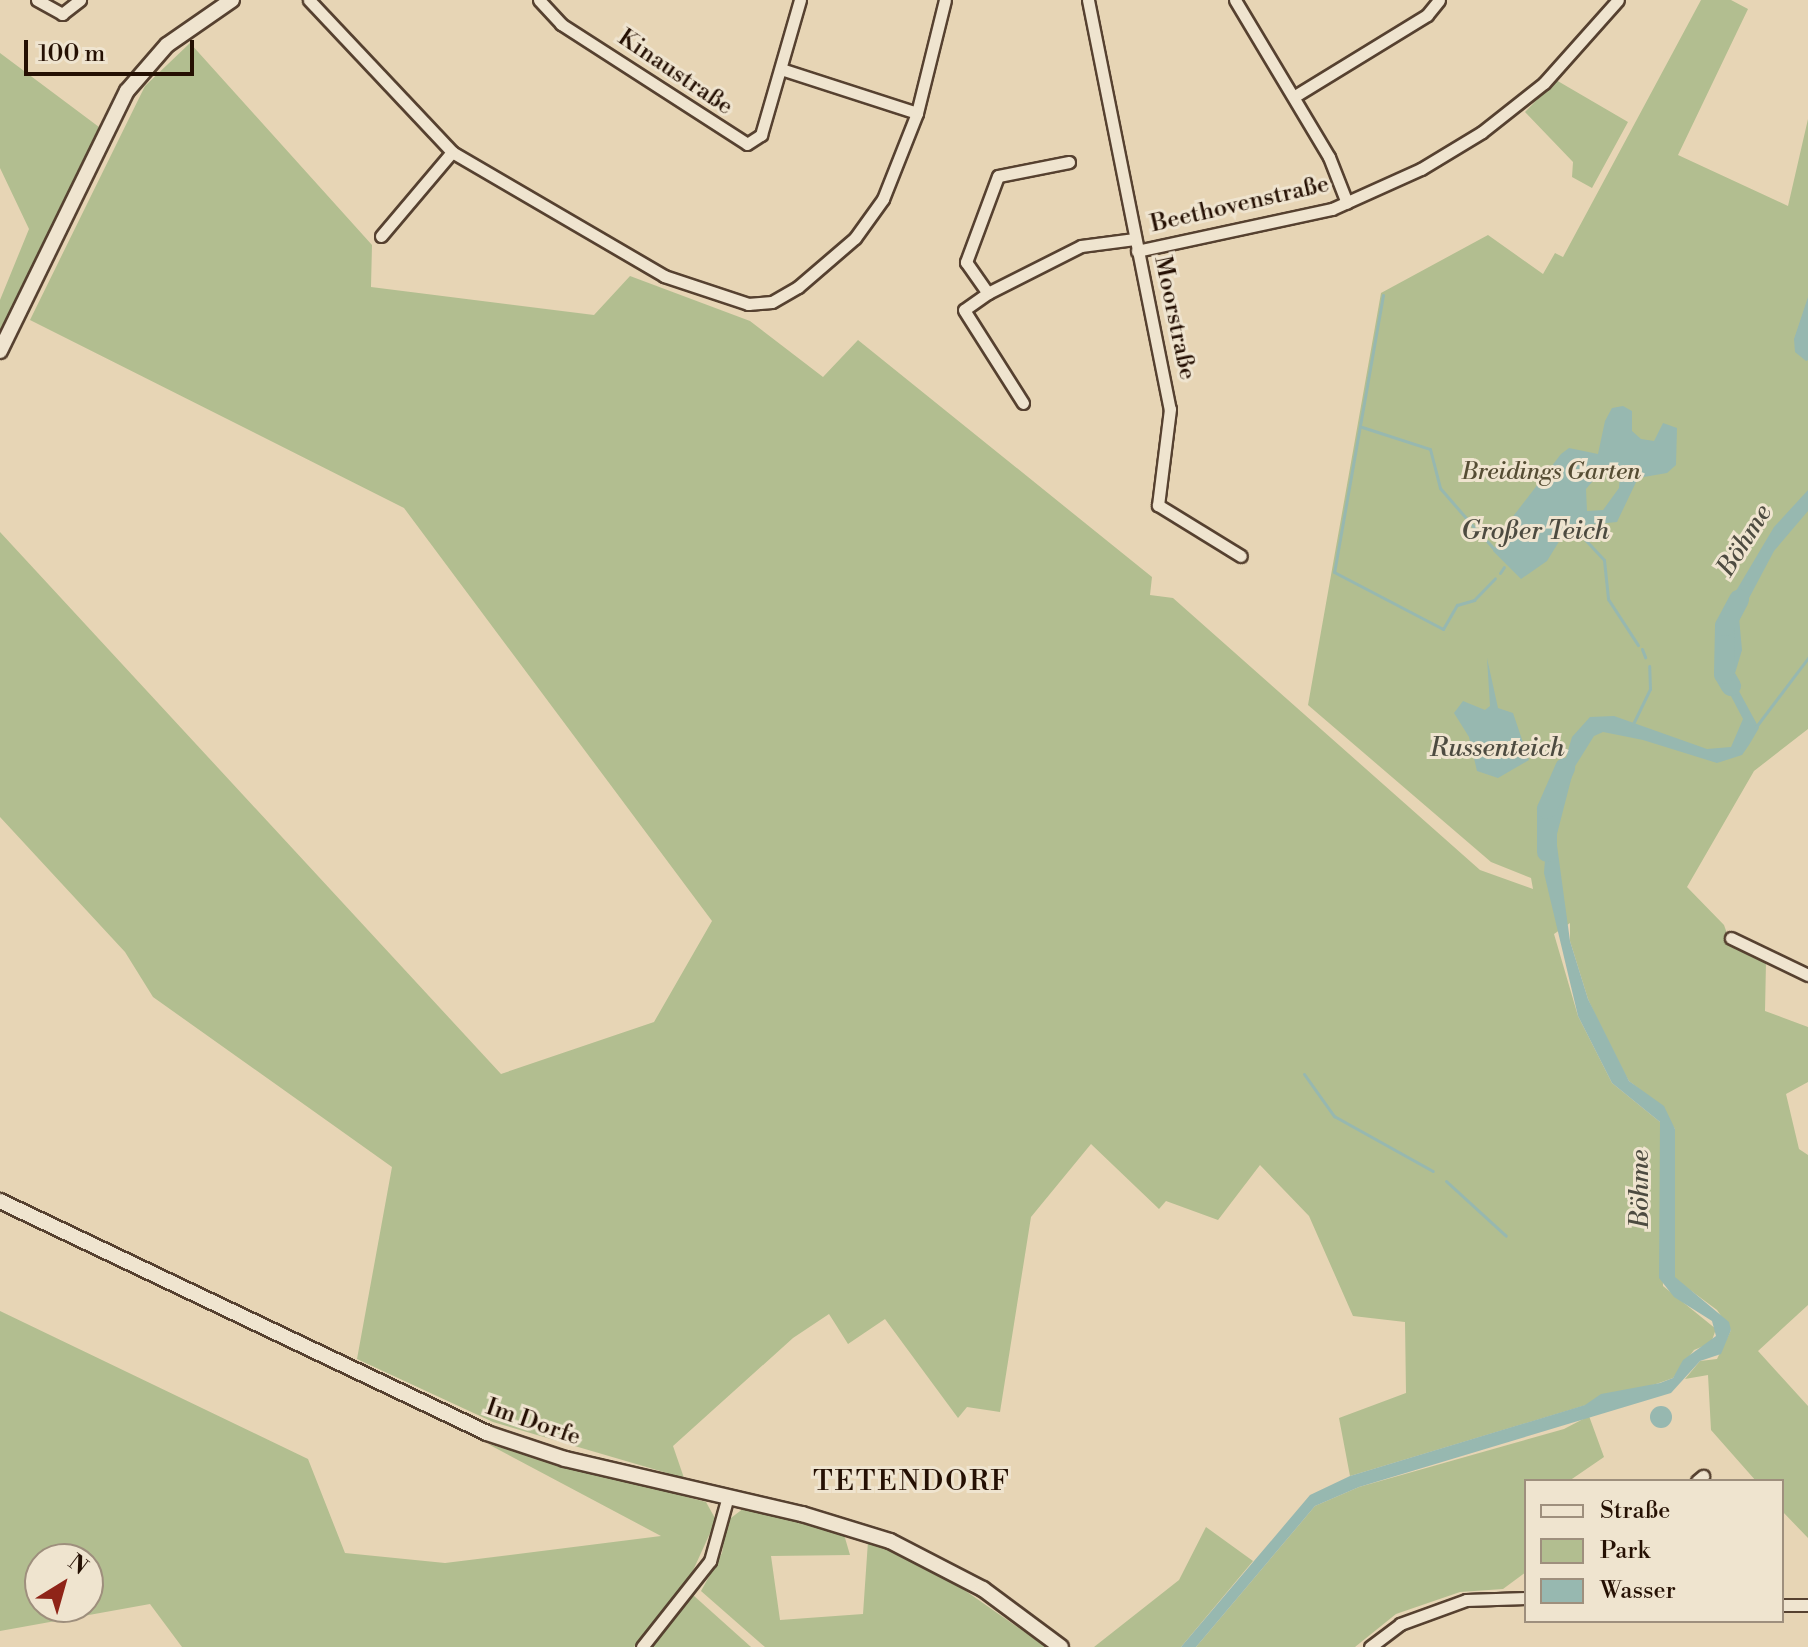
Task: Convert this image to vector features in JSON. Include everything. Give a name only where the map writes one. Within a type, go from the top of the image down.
[{"type":"street","points":[[37,0],[62,14],[80,0]]},
{"type":"street","points":[[0,351],[127,91],[167,45],[232,0]]},
{"type":"street","points":[[309,0],[452,152],[651,269],[721,298],[748,304],[772,302],[841,252],[883,199],[917,113],[945,0]]},
{"type":"street","name":"Kinaustraße","points":[[539,0],[561,24],[740,143],[754,143],[761,135],[781,69]]},
{"type":"street","points":[[800,0],[781,69],[917,113]]},
{"type":"street","name":"Moorstraße","points":[[1088,0],[1170,409],[1158,505],[1241,556]]},
{"type":"street","points":[[1235,0],[1329,157],[1347,203]]},
{"type":"street","name":"Beethovenstraße","points":[[988,293],[1081,246],[1217,238],[1347,203],[1421,169],[1514,108],[1544,83],[1618,0]]},
{"type":"street","points":[[1295,96],[1432,3]]},
{"type":"street","points":[[381,236],[452,152]]},
{"type":"street","points":[[1023,403],[964,310],[988,293],[966,262],[998,176],[1069,162]]},
{"type":"street","points":[[1731,938],[1808,975]]},
{"type":"street","name":"Im Dorfe","points":[[0,1201],[487,1433],[565,1459],[728,1496],[890,1541],[983,1589],[1061,1647]]},
{"type":"street","points":[[642,1647],[693,1589],[710,1561],[728,1496]]},
{"type":"street","points":[[1370,1647],[1400,1624],[1466,1600],[1524,1598]]},
{"type":"street","points":[[1784,1605],[1808,1605]]},
{"type":"green space","name":"Breidings Garten","points":[[1701,0],[1731,0],[1748,9],[1678,155],[1788,206],[1808,119],[1808,729],[1754,771],[1687,887],[1724,925],[1729,939],[1766,962],[1765,1011],[1808,1027],[1808,1082],[1786,1094],[1799,1149],[1808,1155],[1808,1305],[1758,1351],[1808,1406],[1808,1538],[1784,1513],[1784,1479],[1754,1479],[1711,1430],[1708,1375],[1685,1379],[1700,1361],[1717,1359],[1731,1330],[1717,1310],[1674,1278],[1675,1129],[1656,1102],[1629,1081],[1612,1053],[1588,999],[1570,941],[1570,923],[1554,934],[1578,1016],[1612,1083],[1660,1122],[1663,1286],[1716,1329],[1711,1343],[1694,1350],[1673,1378],[1350,1476],[1339,1418],[1406,1393],[1405,1322],[1353,1316],[1309,1216],[1260,1165],[1218,1220],[1166,1201],[1159,1209],[1091,1144],[1031,1217],[1000,1412],[967,1407],[958,1418],[885,1319],[848,1344],[829,1314],[793,1338],[673,1446],[684,1478],[493,1422],[357,1359],[392,1167],[153,997],[125,952],[0,817],[0,532],[501,1074],[654,1022],[712,921],[404,508],[30,320],[145,86],[190,43],[372,245],[371,287],[594,315],[630,276],[750,321],[823,377],[858,340],[1152,577],[1150,595],[1173,598],[1480,870],[1533,889],[1531,878],[1491,862],[1308,705],[1381,293],[1488,235],[1543,274],[1555,253],[1563,257]]},
{"type":"green space","points":[[0,53],[99,127],[0,339],[0,300],[29,229],[0,168]]},
{"type":"green space","points":[[1556,80],[1628,122],[1592,188],[1572,177],[1573,162],[1525,112]]},
{"type":"green space","points":[[0,1311],[308,1459],[345,1553],[445,1563],[661,1536],[488,1444],[706,1502],[716,1520],[686,1586],[634,1647],[182,1647],[150,1604],[104,1612],[104,1543],[24,1543],[24,1623],[44,1623],[0,1631]]},
{"type":"green space","points":[[1589,1416],[1604,1457],[1572,1479],[1524,1479],[1524,1573],[1503,1589],[1460,1592],[1396,1614],[1355,1647],[1196,1647],[1315,1506],[1359,1487],[1564,1429]]},
{"type":"green space","points":[[744,1508],[843,1531],[850,1555],[771,1556],[780,1620],[863,1614],[868,1541],[940,1573],[1046,1647],[765,1647],[701,1591],[722,1553],[727,1521]]},
{"type":"green space","points":[[1206,1527],[1253,1561],[1181,1647],[1094,1647],[1179,1580]]},
{"type":"green space","points":[[693,1595],[751,1647],[647,1647]]},
{"type":"water","points":[[1808,297],[1806,361],[1795,352],[1794,339]]},
{"type":"water","name":"Großer Teich","points":[[1623,406],[1632,411],[1632,431],[1641,439],[1654,441],[1663,423],[1677,428],[1676,465],[1667,473],[1638,478],[1617,522],[1568,527],[1547,561],[1521,579],[1493,551],[1508,523],[1561,454],[1569,448],[1598,454],[1605,421],[1612,408]],"holes":[[[1605,467],[1620,476],[1619,488],[1603,510],[1587,511],[1586,489]]]},
{"type":"water","points":[[1808,490],[1808,511],[1774,551],[1739,617],[1742,650],[1733,680],[1759,728],[1742,755],[1717,763],[1643,740],[1603,732],[1594,736],[1574,768],[1556,838],[1570,941],[1588,999],[1629,1081],[1664,1106],[1675,1129],[1675,1277],[1729,1322],[1731,1330],[1721,1354],[1700,1361],[1671,1393],[1359,1487],[1315,1506],[1196,1647],[1181,1647],[1310,1495],[1350,1476],[1585,1405],[1601,1394],[1673,1378],[1683,1360],[1716,1336],[1712,1321],[1674,1297],[1659,1278],[1660,1122],[1612,1083],[1578,1016],[1544,873],[1548,819],[1572,737],[1590,717],[1614,716],[1707,749],[1731,747],[1743,719],[1722,679],[1733,596],[1774,527]]},
{"type":"water","name":"Russenteich","points":[[1487,658],[1498,708],[1513,713],[1529,760],[1498,778],[1477,771],[1469,737],[1454,713],[1463,701],[1485,710],[1490,706]]},
{"type":"water","points":[[1657,1406],[1665,1406],[1672,1417],[1665,1428],[1657,1428],[1650,1421],[1650,1413]]},
{"type":"waterway","points":[[1383,295],[1334,572],[1443,629],[1457,605],[1474,600],[1495,578]]},
{"type":"waterway","points":[[1362,427],[1430,449],[1440,488],[1479,533]]},
{"type":"waterway","points":[[1578,532],[1604,560],[1608,599],[1638,645]]},
{"type":"waterway","points":[[1487,541],[1494,549]]},
{"type":"waterway","points":[[1500,573],[1504,567]]},
{"type":"waterway","name":"Böhme","points":[[1731,686],[1724,674],[1725,626],[1739,600]]},
{"type":"waterway","points":[[1642,649],[1645,657]]},
{"type":"waterway","points":[[1755,728],[1808,658]]},
{"type":"waterway","points":[[1632,726],[1650,689],[1649,666]]},
{"type":"waterway","name":"Böhme","points":[[1547,852],[1547,809],[1565,768]]},
{"type":"waterway","points":[[1304,1074],[1334,1116],[1433,1171]]},
{"type":"waterway","points":[[1446,1181],[1506,1236]]},
{"type":"district","name":"TETENDORF","points":[[912,1482]]}]
